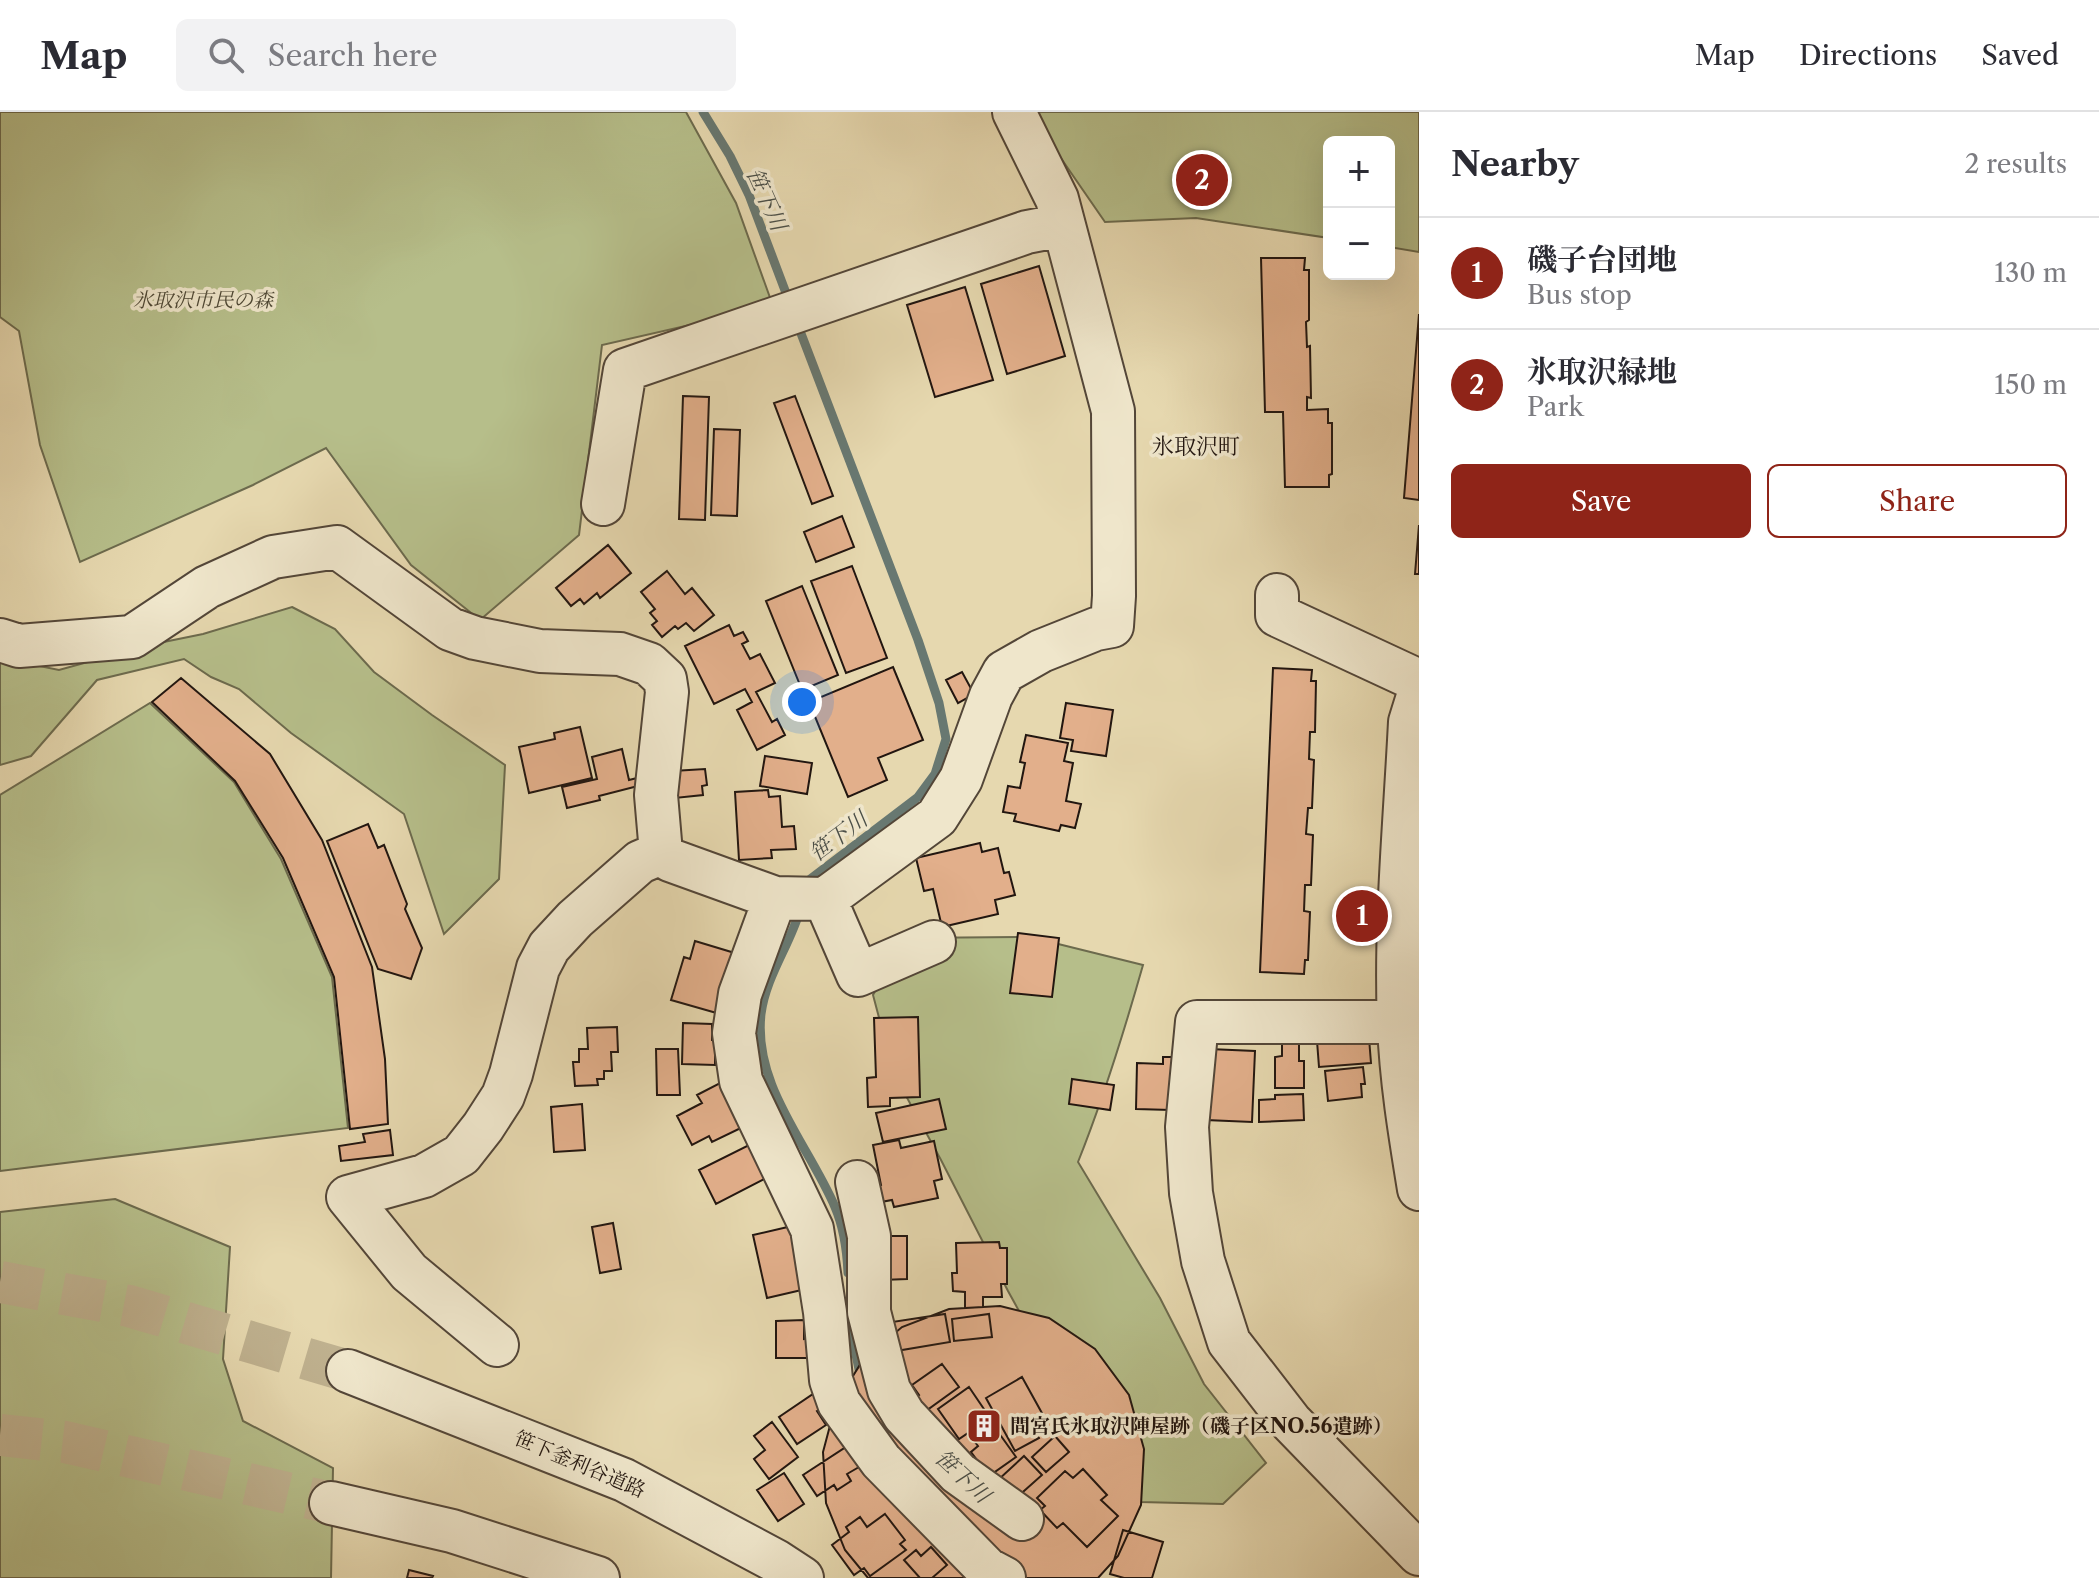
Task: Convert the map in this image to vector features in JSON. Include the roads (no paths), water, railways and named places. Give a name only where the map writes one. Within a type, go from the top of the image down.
[{"type":"street","points":[[0,640],[19,646],[132,637],[207,587],[273,557],[337,547],[450,629],[475,638],[540,651],[620,654],[649,664],[665,679],[667,692],[656,795],[661,853],[670,860],[775,898],[825,899],[937,817],[961,779],[991,696],[1004,672],[1041,651],[1096,629],[1112,626],[1113,411],[1057,199],[1014,112]]},
{"type":"street","points":[[603,504],[625,370],[1027,232],[1063,225]]},
{"type":"street","points":[[1277,595],[1277,615],[1419,681]]},
{"type":"street","points":[[1419,693],[1410,722],[1400,916],[1399,1022],[1404,1097],[1419,1189]]},
{"type":"street","points":[[497,1345],[409,1272],[348,1197],[424,1176],[461,1155],[503,1096],[538,968],[549,947],[575,919],[640,862],[661,853]]},
{"type":"street","points":[[775,898],[740,994],[734,1033],[741,1081],[812,1229],[825,1312],[831,1380],[839,1403],[881,1461],[990,1575]]},
{"type":"street","points":[[825,899],[858,975],[934,942]]},
{"type":"street","points":[[1399,1022],[1197,1022],[1187,1127],[1196,1227],[1203,1261],[1229,1342],[1291,1422],[1419,1554]]},
{"type":"street","points":[[857,1182],[869,1236],[869,1312],[889,1390],[904,1415],[958,1473],[1022,1519]]},
{"type":"street","points":[[825,1312],[869,1312]]},
{"type":"street","name":"笹下釜利谷道路","points":[[348,1371],[624,1480],[802,1578]]},
{"type":"street","points":[[331,1503],[452,1531],[598,1578]]},
{"type":"waterway","name":"笹下川","points":[[703,112],[749,195],[789,301]]},
{"type":"waterway","name":"笹下川","points":[[797,323],[918,640],[939,703],[946,739],[935,774],[918,797],[809,880],[807,888]]},
{"type":"waterway","name":"笹下川","points":[[800,910],[764,1000],[761,1040],[765,1066],[774,1090],[838,1215],[848,1273]]},
{"type":"waterway","name":"笹下川","points":[[850,1311],[861,1379]]},
{"type":"tunnel","points":[[0,1282],[129,1306],[348,1371]]},
{"type":"tunnel","points":[[0,1435],[65,1442],[331,1503]]},
{"type":"place","name":"氷取沢緑地","points":[[1202,180]]},
{"type":"place","name":"磯子台団地","points":[[1362,916]]},
{"type":"place","name":"間宮氏氷取沢陣屋跡（磯子区NO.56遺跡）","points":[[984,1426]]},
{"type":"district","name":"氷取沢町","points":[[1196,446]]},
{"type":"park label","name":"氷取沢市民の森","points":[[203,300]]}]
